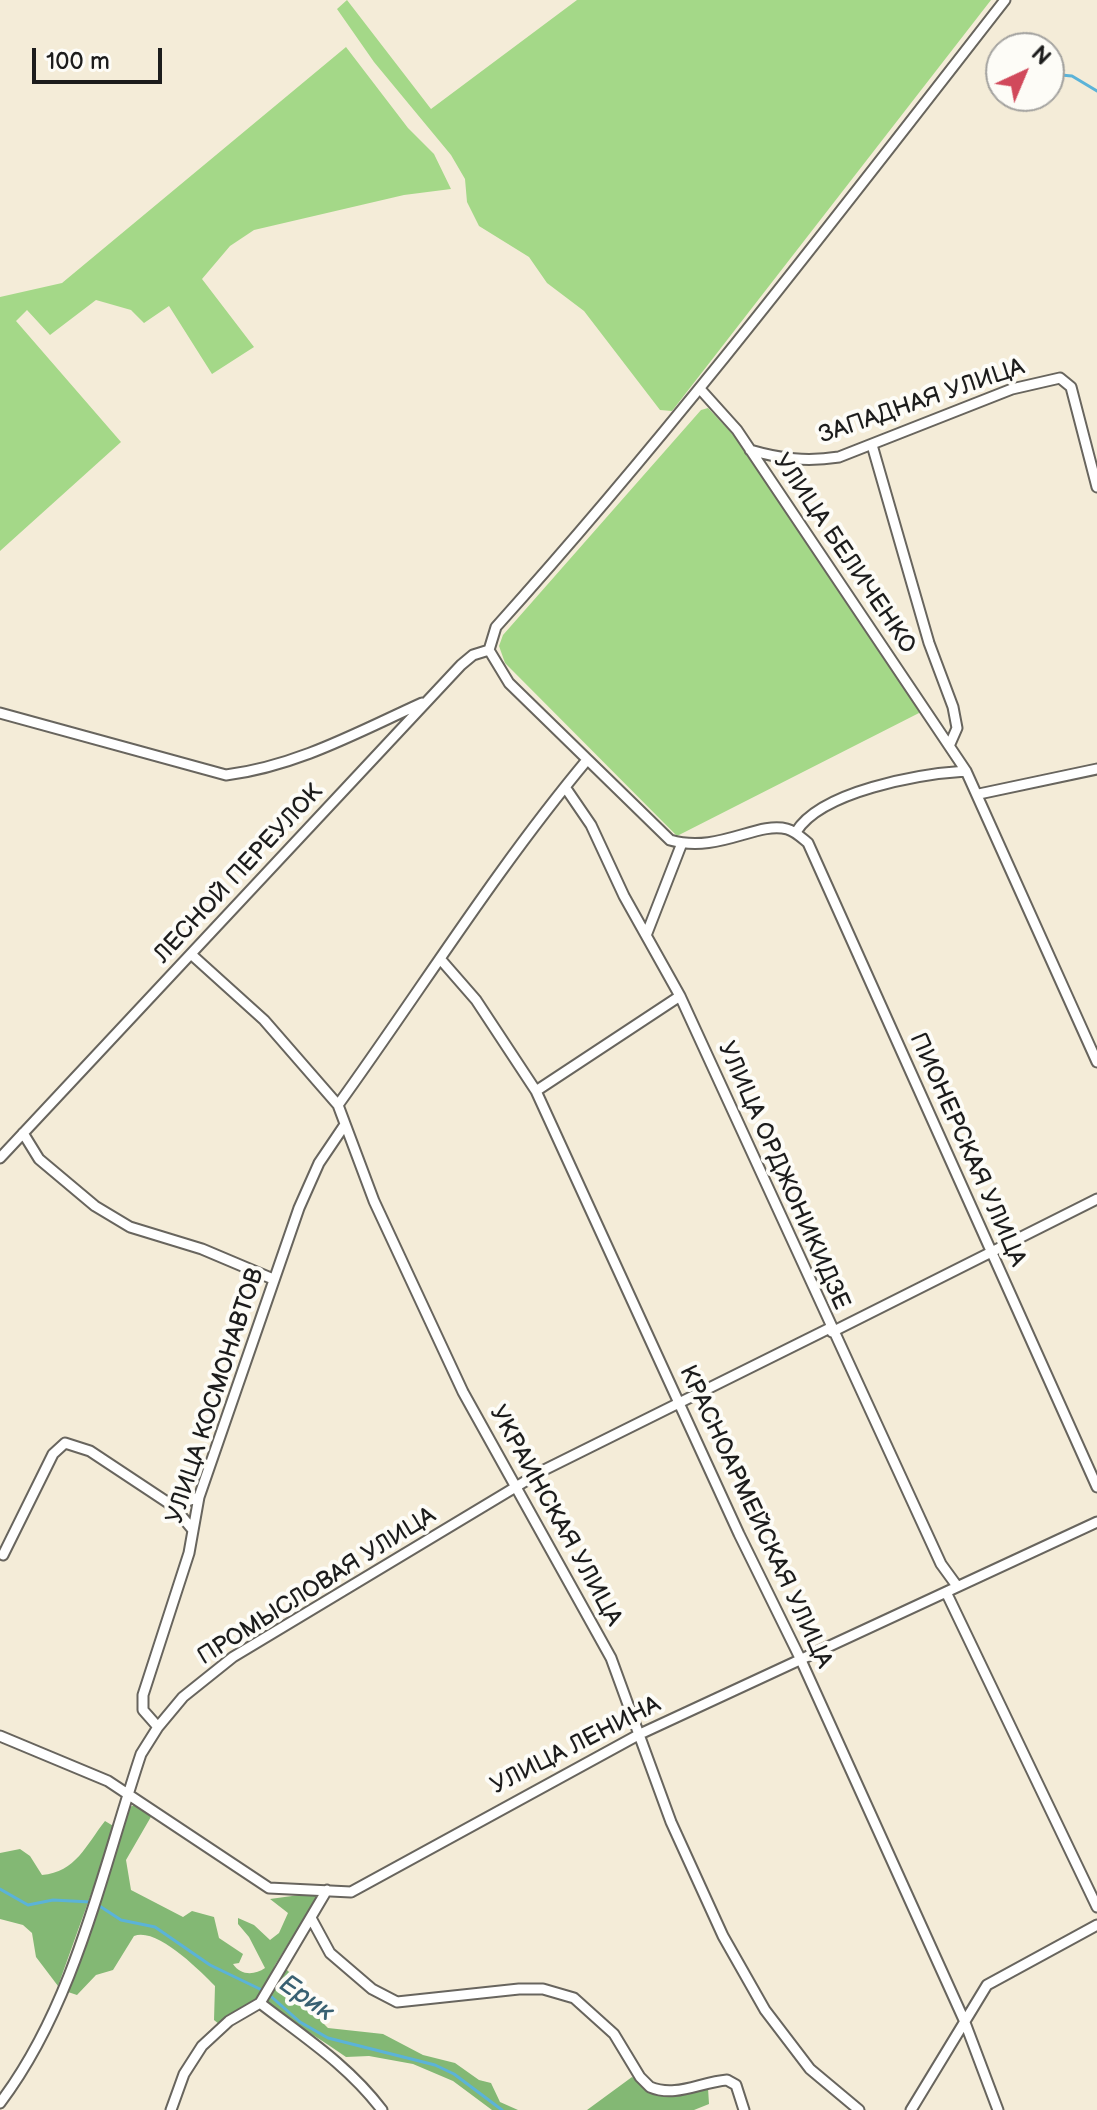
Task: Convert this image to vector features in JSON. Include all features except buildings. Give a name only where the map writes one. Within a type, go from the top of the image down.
[{"type":"street","points":[[966,771],[915,778],[829,803],[804,819],[796,832],[775,828],[704,845],[682,843],[658,831],[509,683],[489,650],[496,627],[603,509],[701,390],[1005,0]]},
{"type":"street","name":"ЗАПАДНАЯ УЛИЦА","points":[[750,450],[811,462],[839,457],[1012,389],[1060,378],[1071,387],[1097,487]]},
{"type":"street","name":"УЛИЦА БЕЛИЧЕНКО","points":[[701,390],[750,450],[966,771],[979,794],[1097,1062]]},
{"type":"street","name":"УЛИЦА БЕЛИЧЕНКО","points":[[872,445],[929,643],[953,707],[957,728],[950,744]]},
{"type":"street","name":"ЛЕСНОЙ ПЕРЕУЛОК","points":[[0,1158],[461,665],[473,655],[489,650]]},
{"type":"street","points":[[0,713],[226,775],[262,771],[305,756],[429,700]]},
{"type":"street","points":[[338,1105],[442,961],[485,893],[587,760]]},
{"type":"street","points":[[979,794],[1097,769]]},
{"type":"street","name":"УЛИЦА ОРДЖОНИКИДЗЕ","points":[[565,787],[591,825],[624,896],[680,996],[831,1330],[941,1564],[957,1586]]},
{"type":"street","name":"ПИОНЕРСКАЯ УЛИЦА","points":[[796,832],[808,843],[1097,1487]]},
{"type":"street","points":[[647,933],[682,843]]},
{"type":"street","name":"УКРАИНСКАЯ УЛИЦА","points":[[192,955],[264,1020],[338,1105],[374,1201],[463,1392],[605,1646],[697,1882],[765,2010],[810,2069],[859,2110]]},
{"type":"street","name":"КРАСНОАРМЕЙСКАЯ УЛИЦА","points":[[442,961],[476,1000],[536,1091],[677,1402],[800,1658],[964,2020],[998,2110]]},
{"type":"street","points":[[536,1091],[680,996]]},
{"type":"street","name":"УЛИЦА КОСМОНАВТОВ","points":[[158,1727],[143,1710],[143,1695],[193,1530],[199,1497],[273,1279],[319,1163],[344,1126]]},
{"type":"street","points":[[23,1133],[39,1159],[95,1206],[118,1220],[202,1249],[273,1279]]},
{"type":"street","name":"ПРОМЫСЛОВАЯ УЛИЦА","points":[[0,2103],[17,2081],[68,1975],[141,1754],[183,1697],[233,1657],[544,1470],[677,1402],[1097,1199]]},
{"type":"street","points":[[3,1555],[53,1454],[65,1443],[90,1451],[173,1506],[193,1530]]},
{"type":"street","points":[[173,1506],[199,1497]]},
{"type":"street","name":"УЛИЦА ЛЕНИНА","points":[[0,1736],[108,1781],[269,1888],[351,1892],[640,1734],[1097,1522]]},
{"type":"street","points":[[946,1592],[1097,1907]]},
{"type":"street","points":[[171,2110],[184,2074],[202,2046],[229,2021],[260,2003],[327,1890]]},
{"type":"street","points":[[311,1918],[330,1953],[372,1989],[397,2002],[519,1989],[563,1993],[604,2023],[650,2087],[660,2091],[681,2091],[727,2080],[736,2085],[744,2110]]},
{"type":"street","points":[[911,2110],[987,1985],[1097,1925]]},
{"type":"street","points":[[260,2003],[331,2054],[361,2082],[382,2110]]},
{"type":"green space","points":[[347,0],[431,109],[577,0],[991,0],[672,411],[660,410],[584,311],[547,283],[529,257],[479,226],[467,202],[465,179],[451,155],[374,62],[337,9]]},
{"type":"green space","points":[[346,47],[408,128],[434,154],[451,189],[404,195],[254,230],[230,246],[202,279],[254,347],[212,374],[169,306],[144,323],[131,310],[96,300],[50,335],[27,310],[16,321],[121,442],[0,551],[0,297],[62,283]]},
{"type":"green space","points":[[708,408],[740,442],[921,712],[677,836],[505,663],[499,646],[503,635],[701,410]]},
{"type":"green space","points":[[134,1805],[152,1815],[126,1860],[131,1890],[183,1917],[192,1911],[214,1917],[219,1938],[243,1954],[239,1963],[233,1964],[240,1971],[253,1973],[265,1968],[249,1937],[238,1924],[238,1918],[254,1925],[270,1940],[279,1933],[288,1913],[270,1899],[314,1893],[317,1897],[275,1965],[260,2000],[219,2024],[214,2020],[215,1986],[166,1944],[143,1935],[134,1936],[113,1970],[96,1975],[77,1995],[65,1991],[128,1808]]},
{"type":"green space","points":[[105,1821],[115,1827],[58,1986],[36,1957],[32,1933],[23,1925],[0,1919],[0,1853],[20,1849],[30,1856],[42,1875],[54,1873],[79,1856]]},
{"type":"green space","points":[[285,1968],[310,1993],[312,2004],[321,2010],[321,2021],[328,2028],[383,2034],[423,2055],[455,2063],[479,2080],[491,2083],[500,2102],[518,2110],[492,2110],[453,2081],[413,2064],[369,2056],[346,2057],[270,2008],[267,2001],[273,1983]]},
{"type":"green space","points":[[632,2077],[657,2094],[708,2088],[709,2104],[694,2110],[587,2110]]},
{"type":"waterway","points":[[1065,75],[1072,76],[1097,91]]},
{"type":"waterway","name":"Ерик","points":[[0,1889],[28,1905],[53,1900],[90,1902]]},
{"type":"waterway","name":"Ерик","points":[[98,1905],[121,1920],[155,1927],[210,1965],[266,1992],[300,2022],[328,2038],[435,2065],[454,2074],[502,2110]]}]
